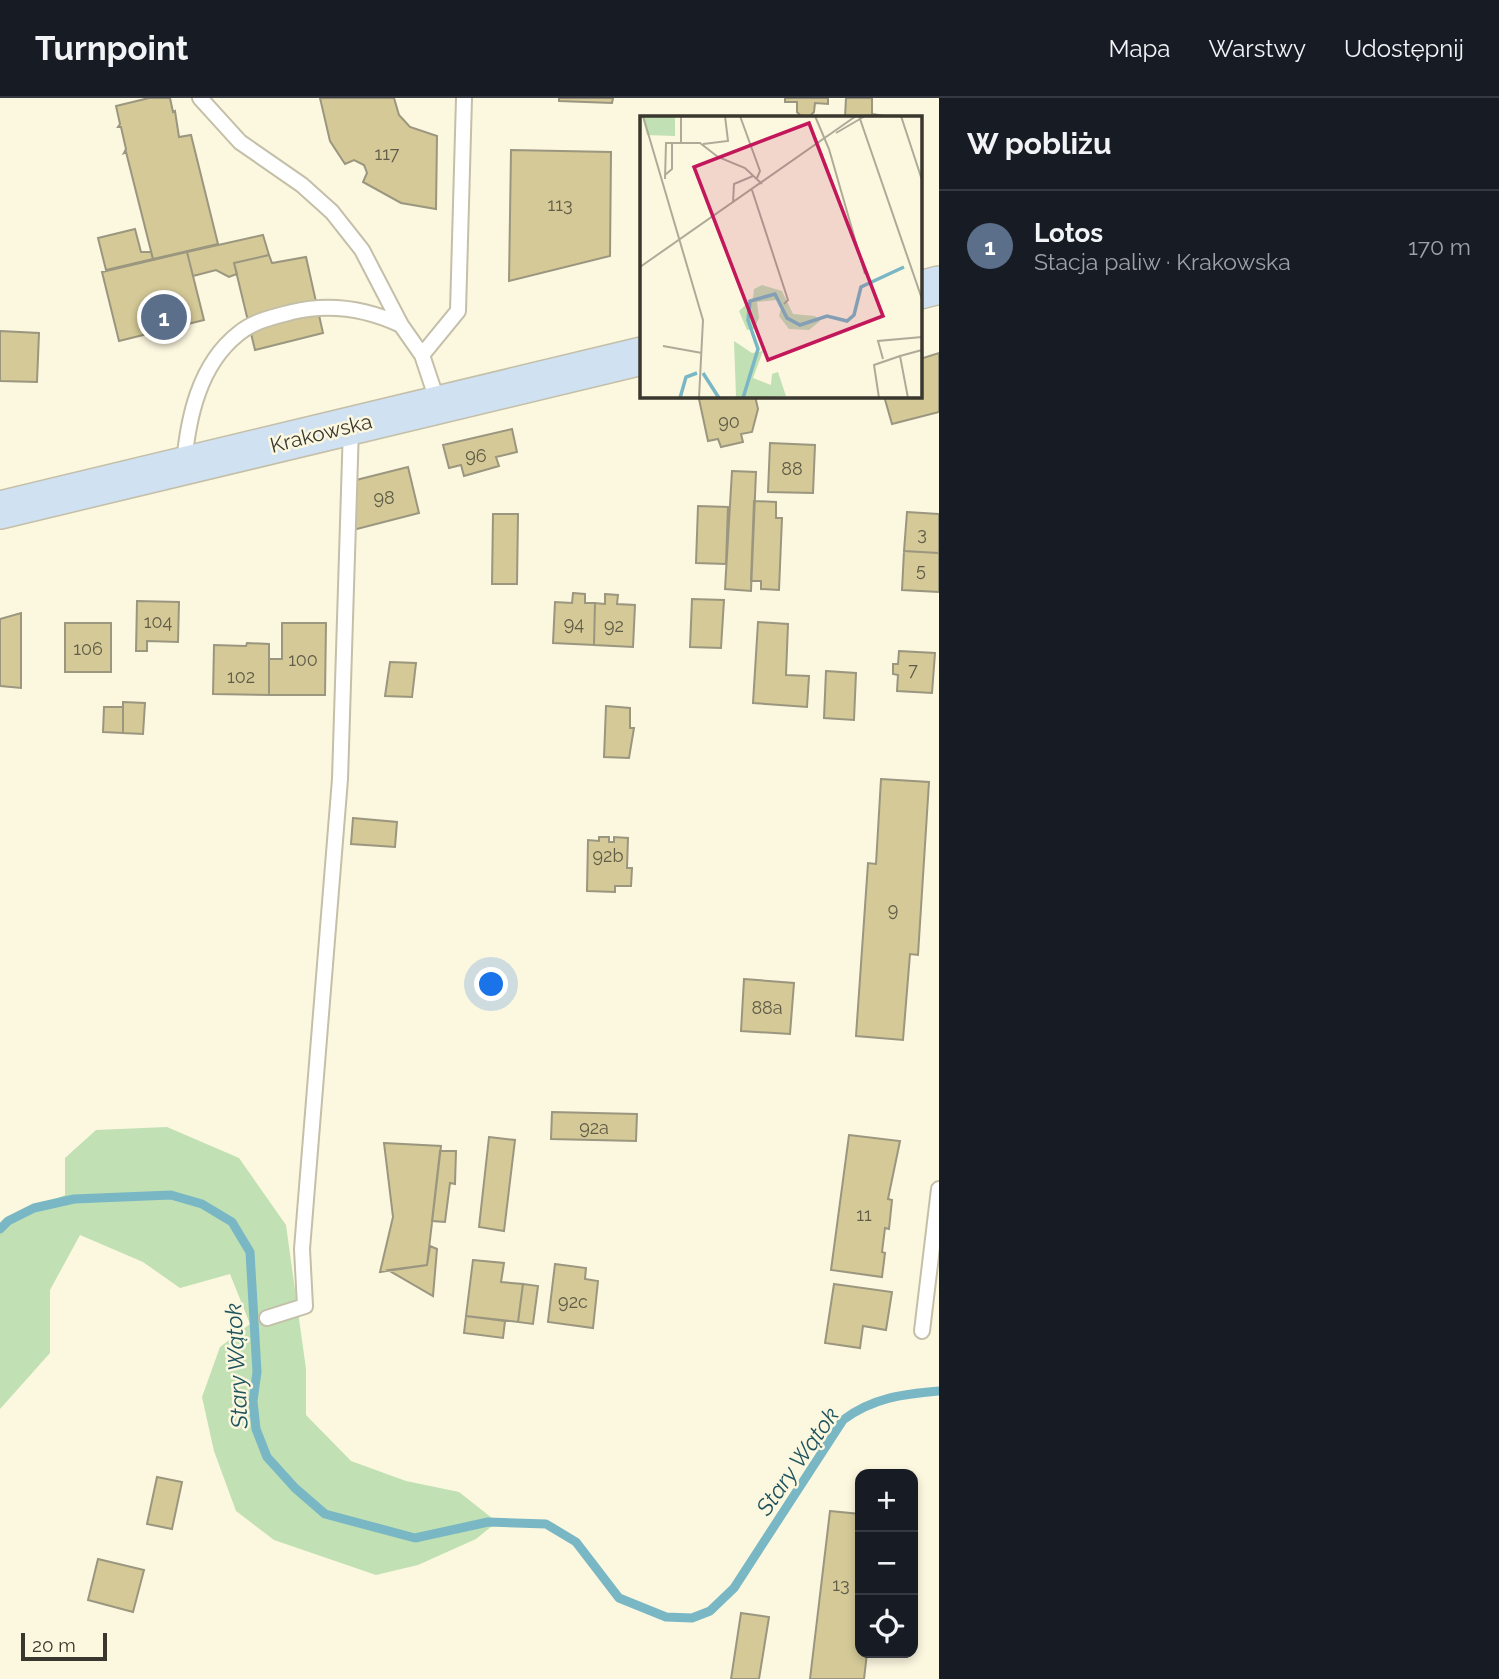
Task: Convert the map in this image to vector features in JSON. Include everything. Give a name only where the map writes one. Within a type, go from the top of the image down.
[{"type":"street","points":[[922,289],[939,285]]},
{"type":"street","name":"Krakowska","points":[[0,510],[640,356]]},
{"type":"lane","points":[[200,98],[240,142],[302,185],[332,212],[362,250],[401,325],[422,355],[439,404]]},
{"type":"lane","points":[[422,355],[458,311],[464,98]]},
{"type":"lane","points":[[184,466],[187,428],[197,394],[219,355],[238,333],[260,321],[305,309],[349,308],[374,312],[401,325]]},
{"type":"lane","points":[[267,1318],[306,1306],[302,1249],[340,779],[351,425]]},
{"type":"lane","points":[[922,1331],[939,1189]]},
{"type":"green space","points":[[167,1127],[239,1158],[286,1225],[306,1369],[306,1415],[351,1461],[406,1481],[459,1492],[497,1522],[476,1539],[418,1565],[376,1575],[274,1540],[236,1511],[214,1451],[202,1397],[220,1347],[250,1324],[230,1274],[180,1288],[143,1262],[80,1235],[50,1290],[50,1353],[0,1409],[0,1229],[6,1219],[65,1195],[65,1158],[96,1130]]},
{"type":"building","points":[[149,98],[170,98],[179,137],[191,135],[218,244],[153,259],[126,152],[124,153],[126,149],[121,127],[118,127],[120,124],[116,106]]},
{"type":"building","points":[[320,98],[394,98],[399,115],[410,127],[437,136],[436,209],[401,203],[363,182],[367,173],[364,165],[354,160],[345,164],[330,141]]},
{"type":"building","points":[[559,98],[613,98],[612,103],[559,101]]},
{"type":"building","points":[[785,98],[828,98],[828,104],[815,103],[814,112],[810,116],[801,116],[797,112],[797,102],[785,102]]},
{"type":"building","points":[[846,98],[872,98],[872,114],[885,116],[845,116]]},
{"type":"building","points":[[511,150],[611,152],[610,256],[509,281]]},
{"type":"building","points":[[135,229],[141,252],[151,252],[153,259],[106,270],[98,238]]},
{"type":"building","points":[[263,235],[269,255],[234,263],[237,274],[229,277],[216,270],[193,276],[187,252]]},
{"type":"building","points":[[187,252],[204,320],[119,341],[102,272]]},
{"type":"building","points":[[269,255],[272,263],[306,257],[323,333],[255,350],[234,263]]},
{"type":"building","points":[[0,331],[39,333],[37,382],[0,381]]},
{"type":"building","points":[[939,353],[939,412],[892,424],[884,397],[922,397],[922,358]]},
{"type":"building","points":[[755,397],[758,409],[752,432],[741,434],[743,442],[721,447],[718,439],[708,441],[699,399]]},
{"type":"building","points":[[512,429],[517,452],[496,457],[499,466],[464,476],[461,465],[449,468],[443,445]]},
{"type":"building","points":[[770,443],[815,445],[813,493],[768,492]]},
{"type":"building","points":[[408,467],[419,513],[353,530],[352,481]]},
{"type":"building","points":[[732,471],[756,472],[751,591],[725,589]]},
{"type":"building","points":[[754,501],[776,502],[776,518],[782,518],[779,590],[761,589],[761,581],[751,581]]},
{"type":"building","points":[[698,506],[728,507],[726,564],[696,563]]},
{"type":"building","points":[[907,512],[939,514],[939,553],[904,551]]},
{"type":"building","points":[[493,514],[518,514],[517,584],[492,584]]},
{"type":"building","points":[[904,551],[939,553],[939,592],[902,590]]},
{"type":"building","points":[[573,593],[585,594],[585,603],[595,603],[594,645],[553,643],[555,602],[572,603]]},
{"type":"building","points":[[605,594],[618,595],[617,604],[635,605],[633,647],[594,645],[595,603],[605,604]]},
{"type":"building","points":[[692,599],[724,600],[721,648],[690,647]]},
{"type":"building","points":[[137,601],[179,602],[178,642],[147,641],[147,651],[136,651]]},
{"type":"building","points":[[21,613],[21,688],[0,686],[0,619]]},
{"type":"building","points":[[758,622],[788,624],[786,675],[809,676],[807,707],[753,703]]},
{"type":"building","points":[[65,623],[111,623],[111,672],[65,672]]},
{"type":"building","points":[[282,623],[326,623],[325,695],[269,695],[269,659],[282,659]]},
{"type":"building","points":[[247,643],[269,644],[269,695],[213,694],[214,645],[246,646]]},
{"type":"building","points":[[899,651],[935,653],[932,693],[897,691],[898,675],[893,674],[893,664],[898,664]]},
{"type":"building","points":[[390,662],[416,663],[412,697],[385,696]]},
{"type":"building","points":[[826,671],[856,673],[854,720],[824,718]]},
{"type":"building","points":[[123,702],[145,703],[143,734],[123,733]]},
{"type":"building","points":[[606,706],[630,708],[630,728],[634,728],[629,758],[604,757]]},
{"type":"building","points":[[104,707],[123,707],[123,733],[103,732]]},
{"type":"building","points":[[881,779],[929,782],[918,955],[910,954],[903,1040],[856,1036],[868,863],[876,864]]},
{"type":"building","points":[[353,818],[397,822],[395,847],[351,844]]},
{"type":"building","points":[[599,837],[609,837],[609,842],[614,842],[614,837],[628,838],[627,868],[632,868],[631,886],[615,886],[615,892],[587,891],[588,840],[599,841]]},
{"type":"building","points":[[744,979],[794,983],[790,1034],[741,1031]]},
{"type":"building","points":[[552,1112],[637,1114],[636,1141],[551,1139]]},
{"type":"building","points":[[849,1135],[900,1141],[888,1199],[892,1200],[889,1229],[885,1228],[882,1277],[831,1270]]},
{"type":"building","points":[[489,1137],[515,1140],[504,1231],[479,1227]]},
{"type":"building","points":[[384,1143],[441,1146],[427,1265],[380,1272],[393,1217]]},
{"type":"building","points":[[440,1151],[456,1151],[455,1184],[450,1183],[445,1222],[432,1221]]},
{"type":"building","points":[[430,1246],[437,1249],[433,1296],[388,1270],[427,1265]]},
{"type":"building","points":[[473,1260],[504,1263],[501,1282],[523,1284],[518,1322],[466,1316]]},
{"type":"building","points":[[555,1264],[586,1268],[585,1279],[598,1281],[593,1328],[548,1322]]},
{"type":"building","points":[[523,1284],[538,1286],[533,1324],[518,1322]]},
{"type":"building","points":[[834,1284],[892,1292],[886,1330],[863,1326],[860,1348],[825,1343]]},
{"type":"building","points":[[466,1316],[505,1321],[503,1338],[464,1333]]},
{"type":"building","points":[[157,1477],[182,1482],[172,1529],[147,1524]]},
{"type":"building","points":[[830,1511],[855,1514],[855,1658],[866,1658],[864,1679],[810,1679]]},
{"type":"building","points":[[98,1559],[144,1570],[133,1612],[88,1600]]},
{"type":"building","points":[[741,1613],[769,1617],[759,1679],[731,1679]]},
{"type":"waterway","name":"Stary Wątok","points":[[0,1229],[8,1221],[34,1208],[74,1199],[171,1195],[202,1204],[232,1222],[250,1252],[257,1372],[253,1401],[256,1429],[267,1457],[295,1488],[325,1514],[415,1538],[488,1522],[546,1524],[576,1542],[619,1598],[666,1617],[692,1618],[710,1611],[734,1588],[843,1420],[888,1398],[939,1391]]},
{"type":"place","name":"Lotos","points":[[164,317]]}]
